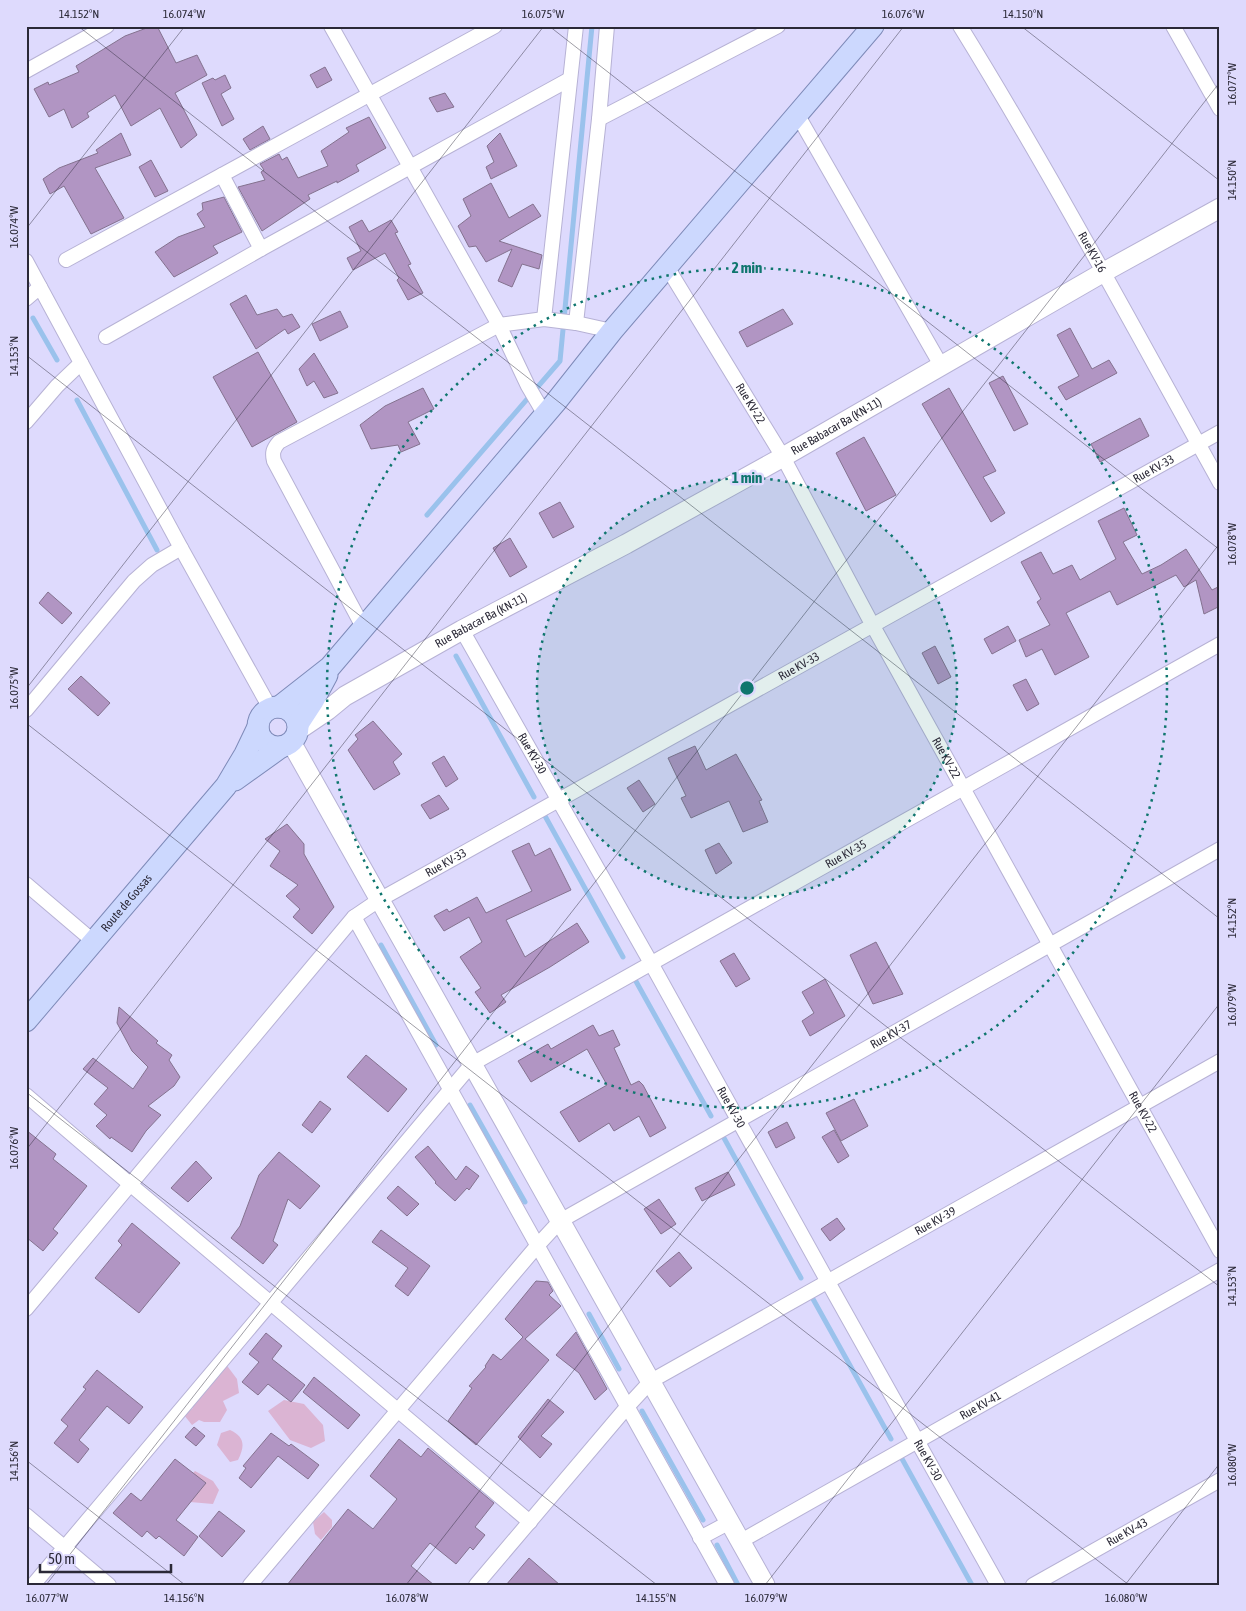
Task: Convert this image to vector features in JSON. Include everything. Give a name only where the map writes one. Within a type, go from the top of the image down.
[{"type":"main road","points":[[226,786],[249,748],[261,716],[299,693],[330,667],[542,409],[612,331],[873,26]]},
{"type":"main road","points":[[226,786],[292,736],[313,701],[330,667]]},
{"type":"main road","points":[[275,708],[291,712],[292,736]]},
{"type":"main road","points":[[258,727],[259,733],[265,742],[270,745],[292,736]]},
{"type":"main road","name":"Route de Gossas","points":[[26,1021],[226,786]]},
{"type":"street","points":[[26,71],[108,26]]},
{"type":"street","points":[[331,26],[499,325],[528,386],[542,409]]},
{"type":"street","points":[[66,260],[495,26]]},
{"type":"street","points":[[548,319],[576,26]]},
{"type":"street","points":[[572,322],[599,119],[607,26]]},
{"type":"street","points":[[599,119],[778,26]]},
{"type":"street","name":"Rue KV-16","points":[[960,26],[1015,116],[1104,272],[1220,483]]},
{"type":"street","points":[[1176,27],[1220,109]]},
{"type":"street","points":[[106,338],[261,249],[570,80]]},
{"type":"street","points":[[797,114],[942,367]]},
{"type":"street","points":[[222,175],[261,249]]},
{"type":"street","name":"Rue Babacar Ba (KN-11)","points":[[346,696],[462,630],[626,544],[783,457],[1104,272],[1220,208]]},
{"type":"street","points":[[26,261],[181,548],[275,708]]},
{"type":"street","name":"Rue KV-22","points":[[667,267],[783,457],[873,626],[1220,1251]]},
{"type":"street","points":[[26,299],[40,287]]},
{"type":"street","points":[[363,627],[274,461],[272,454],[279,442],[499,325],[548,319],[612,331]]},
{"type":"street","points":[[26,422],[57,386],[81,363]]},
{"type":"street","name":"Rue KV-33","points":[[26,1309],[354,917],[380,900],[1220,432]]},
{"type":"street","points":[[26,710],[134,581],[152,566],[181,548]]},
{"type":"street","name":"Rue KV-30","points":[[462,630],[652,963],[998,1585]]},
{"type":"street","name":"Rue KV-35","points":[[33,1585],[472,1064],[1220,644]]},
{"type":"street","points":[[313,701],[346,696]]},
{"type":"street","points":[[346,696],[292,736],[380,900],[765,1585]]},
{"type":"street","name":"Rue KV-37","points":[[250,1585],[560,1221],[1220,849]]},
{"type":"street","points":[[26,884],[93,941]]},
{"type":"street","points":[[354,917],[726,1585]]},
{"type":"street","name":"Rue KV-39","points":[[476,1585],[627,1406],[651,1381],[1220,1061]]},
{"type":"street","points":[[26,1095],[530,1522]]},
{"type":"street","name":"Rue KV-41","points":[[741,1541],[1220,1270]]},
{"type":"street","name":"Rue KV-43","points":[[1033,1585],[1220,1480]]},
{"type":"street","points":[[26,1515],[109,1585]]},
{"type":"street","points":[[700,1538],[730,1522]]},
{"type":"shaded area","points":[[225,1363],[237,1379],[239,1393],[223,1401],[227,1410],[220,1422],[204,1422],[199,1420],[192,1425],[184,1415],[193,1408],[190,1404]]},
{"type":"shaded area","points":[[284,1400],[304,1404],[323,1425],[325,1441],[311,1448],[290,1440],[268,1411]]},
{"type":"shaded area","points":[[230,1430],[241,1439],[242,1450],[238,1460],[230,1462],[217,1445],[221,1433]]},
{"type":"shaded area","points":[[195,1471],[213,1481],[219,1490],[213,1504],[190,1502],[183,1483]]},
{"type":"shaded area","points":[[324,1512],[332,1520],[332,1527],[321,1540],[315,1534],[313,1522]]},
{"type":"building","points":[[157,26],[176,63],[197,55],[207,75],[175,93],[197,135],[181,148],[160,108],[131,126],[115,95],[87,113],[89,117],[72,128],[64,109],[49,117],[34,89],[48,82],[49,85],[79,72],[76,66],[125,36]]},
{"type":"building","points":[[325,67],[332,80],[317,88],[310,75]]},
{"type":"building","points":[[225,75],[231,88],[221,94],[234,119],[222,126],[202,83]]},
{"type":"building","points":[[445,93],[454,107],[437,112],[429,98]]},
{"type":"building","points":[[369,117],[386,148],[356,165],[359,171],[308,195],[310,199],[262,231],[238,187],[265,180],[261,172],[264,170],[260,164],[279,154],[282,160],[287,157],[298,178],[328,166],[321,151],[349,132],[346,128]]},
{"type":"building","points":[[263,126],[270,139],[250,150],[243,139]]},
{"type":"building","points":[[121,133],[131,155],[95,168],[124,218],[91,234],[64,186],[50,194],[43,179],[59,168],[98,153],[96,150]]},
{"type":"building","points":[[500,133],[517,166],[491,179],[486,167],[494,162],[487,146]]},
{"type":"building","points":[[151,160],[168,191],[155,197],[139,167]]},
{"type":"building","points":[[491,183],[509,218],[533,204],[541,216],[499,241],[542,255],[539,269],[522,264],[512,287],[498,281],[512,249],[486,262],[476,246],[469,247],[458,226],[471,216],[463,199]]},
{"type":"building","points":[[224,197],[242,232],[213,246],[218,253],[174,277],[155,252],[178,237],[205,227],[197,214],[203,210],[202,203]]},
{"type":"building","points":[[362,220],[369,232],[391,220],[398,232],[395,233],[411,264],[408,265],[423,293],[408,300],[397,280],[399,278],[385,253],[353,270],[347,258],[361,251],[349,227]]},
{"type":"building","points":[[246,295],[257,315],[277,309],[283,317],[292,314],[300,327],[288,334],[285,329],[256,349],[230,304]]},
{"type":"building","points":[[783,309],[793,324],[747,347],[739,332]]},
{"type":"building","points":[[340,311],[348,327],[320,341],[312,324]]},
{"type":"building","points":[[1070,328],[1092,369],[1109,360],[1117,373],[1066,400],[1058,387],[1079,376],[1057,335]]},
{"type":"building","points":[[258,352],[297,422],[252,447],[213,377]]},
{"type":"building","points":[[314,353],[338,393],[324,398],[314,381],[307,386],[299,369]]},
{"type":"building","points":[[1003,376],[1028,424],[1014,431],[989,383]]},
{"type":"building","points":[[423,388],[434,409],[408,422],[420,444],[401,452],[398,445],[371,449],[360,425],[385,406]]},
{"type":"building","points":[[949,388],[996,471],[983,477],[1005,513],[991,522],[922,404]]},
{"type":"building","points":[[1140,418],[1149,436],[1100,462],[1091,444]]},
{"type":"building","points":[[864,437],[896,495],[866,511],[836,453]]},
{"type":"building","points":[[560,502],[574,527],[553,538],[539,513]]},
{"type":"building","points":[[1124,508],[1137,535],[1123,542],[1142,574],[1161,565],[1186,549],[1212,590],[1220,586],[1220,606],[1204,614],[1196,580],[1184,587],[1176,575],[1117,605],[1110,591],[1066,613],[1089,657],[1055,675],[1042,649],[1026,657],[1019,640],[1050,625],[1037,602],[1041,599],[1021,562],[1041,552],[1053,574],[1072,565],[1080,580],[1116,559],[1098,521]]},
{"type":"building","points":[[510,538],[527,567],[510,577],[493,548]]},
{"type":"building","points":[[48,592],[72,613],[62,624],[39,603]]},
{"type":"building","points":[[1008,626],[1016,641],[992,654],[984,639]]},
{"type":"building","points":[[935,646],[951,677],[938,684],[922,653]]},
{"type":"building","points":[[81,676],[110,703],[98,716],[68,689]]},
{"type":"building","points":[[1026,679],[1039,704],[1027,711],[1013,685]]},
{"type":"building","points":[[373,721],[402,754],[393,762],[400,774],[374,790],[348,750],[358,739],[355,735]]},
{"type":"building","points":[[695,746],[706,770],[736,754],[762,800],[759,801],[768,822],[743,832],[729,801],[691,818],[681,798],[686,796],[668,758]]},
{"type":"building","points":[[444,756],[458,779],[446,787],[432,763]]},
{"type":"building","points":[[639,780],[655,804],[643,812],[627,788]]},
{"type":"building","points":[[439,795],[449,809],[430,819],[421,805]]},
{"type":"building","points":[[287,824],[304,844],[304,854],[334,907],[312,934],[293,917],[300,909],[286,896],[298,885],[270,866],[280,851],[265,839]]},
{"type":"building","points":[[529,843],[535,856],[550,848],[571,890],[506,920],[525,957],[577,923],[589,942],[501,995],[506,1002],[490,1013],[475,992],[481,988],[460,957],[482,942],[469,917],[444,931],[434,916],[447,909],[449,912],[477,897],[486,913],[532,891],[512,851]]},
{"type":"building","points":[[719,843],[732,863],[716,874],[705,850]]},
{"type":"building","points":[[876,942],[903,994],[873,1004],[850,955]]},
{"type":"building","points":[[734,953],[750,979],[736,987],[720,961]]},
{"type":"building","points":[[825,979],[845,1016],[810,1036],[802,1021],[814,1013],[802,992]]},
{"type":"building","points":[[119,1007],[158,1041],[156,1043],[172,1055],[169,1060],[180,1077],[174,1086],[148,1106],[161,1115],[146,1131],[132,1152],[111,1137],[110,1139],[96,1126],[107,1115],[94,1104],[108,1088],[83,1069],[93,1058],[133,1089],[148,1067],[132,1051],[117,1023]]},
{"type":"building","points":[[593,1025],[599,1036],[613,1030],[620,1045],[614,1048],[631,1085],[639,1081],[643,1085],[666,1128],[650,1137],[639,1116],[614,1131],[609,1123],[579,1142],[560,1112],[607,1085],[587,1049],[531,1082],[518,1061],[548,1044],[551,1049]]},
{"type":"building","points":[[366,1055],[407,1089],[388,1112],[347,1077]]},
{"type":"building","points":[[854,1099],[868,1126],[841,1141],[826,1113]]},
{"type":"building","points":[[320,1101],[331,1109],[312,1133],[302,1125]]},
{"type":"building","points":[[787,1122],[795,1138],[776,1148],[768,1132]]},
{"type":"building","points":[[26,1130],[56,1154],[53,1159],[87,1186],[53,1229],[58,1233],[43,1251],[26,1237]]},
{"type":"building","points":[[834,1130],[849,1156],[838,1163],[822,1137]]},
{"type":"building","points":[[428,1146],[456,1180],[466,1166],[479,1176],[469,1190],[467,1188],[455,1201],[435,1183],[415,1157]]},
{"type":"building","points":[[279,1152],[320,1186],[300,1209],[288,1199],[273,1241],[278,1245],[263,1264],[231,1238],[240,1226],[259,1175]]},
{"type":"building","points":[[196,1161],[212,1178],[188,1202],[171,1188]]},
{"type":"building","points":[[728,1172],[735,1185],[702,1201],[695,1188]]},
{"type":"building","points":[[398,1186],[419,1204],[407,1216],[387,1198]]},
{"type":"building","points":[[659,1199],[676,1224],[661,1234],[644,1209]]},
{"type":"building","points":[[837,1218],[845,1229],[830,1241],[821,1229]]},
{"type":"building","points":[[132,1223],[180,1263],[139,1313],[95,1278],[122,1245],[118,1241]]},
{"type":"building","points":[[381,1230],[430,1266],[408,1296],[395,1286],[408,1268],[372,1242]]},
{"type":"building","points":[[679,1252],[692,1268],[670,1287],[656,1271]]},
{"type":"building","points":[[536,1281],[548,1282],[553,1291],[549,1295],[561,1306],[525,1339],[549,1360],[476,1445],[448,1421],[472,1388],[469,1386],[486,1367],[493,1354],[501,1360],[523,1337],[505,1319]]},
{"type":"building","points":[[576,1332],[607,1389],[595,1400],[579,1373],[556,1355]]},
{"type":"building","points":[[266,1333],[282,1346],[272,1359],[305,1385],[291,1402],[268,1384],[258,1395],[242,1382],[259,1362],[249,1354]]},
{"type":"building","points":[[97,1370],[143,1407],[129,1424],[107,1406],[79,1440],[89,1449],[78,1463],[54,1443],[68,1426],[61,1420],[86,1389],[83,1387]]},
{"type":"building","points":[[314,1377],[360,1415],[348,1429],[303,1392]]},
{"type":"building","points":[[548,1399],[564,1412],[541,1436],[552,1444],[540,1458],[518,1437]]},
{"type":"building","points":[[194,1427],[205,1436],[196,1446],[185,1437]]},
{"type":"building","points":[[271,1433],[289,1446],[291,1444],[319,1465],[308,1479],[278,1456],[251,1488],[239,1478],[246,1468],[243,1466]]},
{"type":"building","points":[[399,1439],[421,1457],[428,1448],[494,1503],[475,1527],[485,1535],[473,1550],[470,1547],[456,1564],[430,1543],[411,1566],[434,1585],[287,1585],[348,1509],[373,1529],[397,1499],[370,1476]]},
{"type":"building","points":[[175,1459],[206,1483],[176,1520],[198,1537],[184,1556],[159,1536],[156,1539],[147,1531],[142,1537],[113,1513],[131,1493],[141,1501]]},
{"type":"building","points":[[219,1511],[245,1531],[222,1557],[199,1536]]},
{"type":"building","points":[[529,1558],[560,1585],[506,1585]]},
{"type":"waterway","points":[[427,515],[560,361],[592,26]]},
{"type":"waterway","points":[[33,318],[57,360]]},
{"type":"waterway","points":[[77,400],[157,550]]},
{"type":"waterway","points":[[456,656],[534,797]]},
{"type":"waterway","points":[[545,816],[623,957]]},
{"type":"waterway","points":[[381,945],[436,1045]]},
{"type":"waterway","points":[[633,976],[711,1116]]},
{"type":"waterway","points":[[470,1105],[525,1202]]},
{"type":"waterway","points":[[724,1138],[801,1278]]},
{"type":"waterway","points":[[813,1299],[891,1439]]},
{"type":"waterway","points":[[589,1314],[619,1369]]},
{"type":"waterway","points":[[642,1411],[703,1520]]},
{"type":"waterway","points":[[901,1457],[972,1585]]},
{"type":"waterway","points":[[717,1545],[738,1585]]}]
